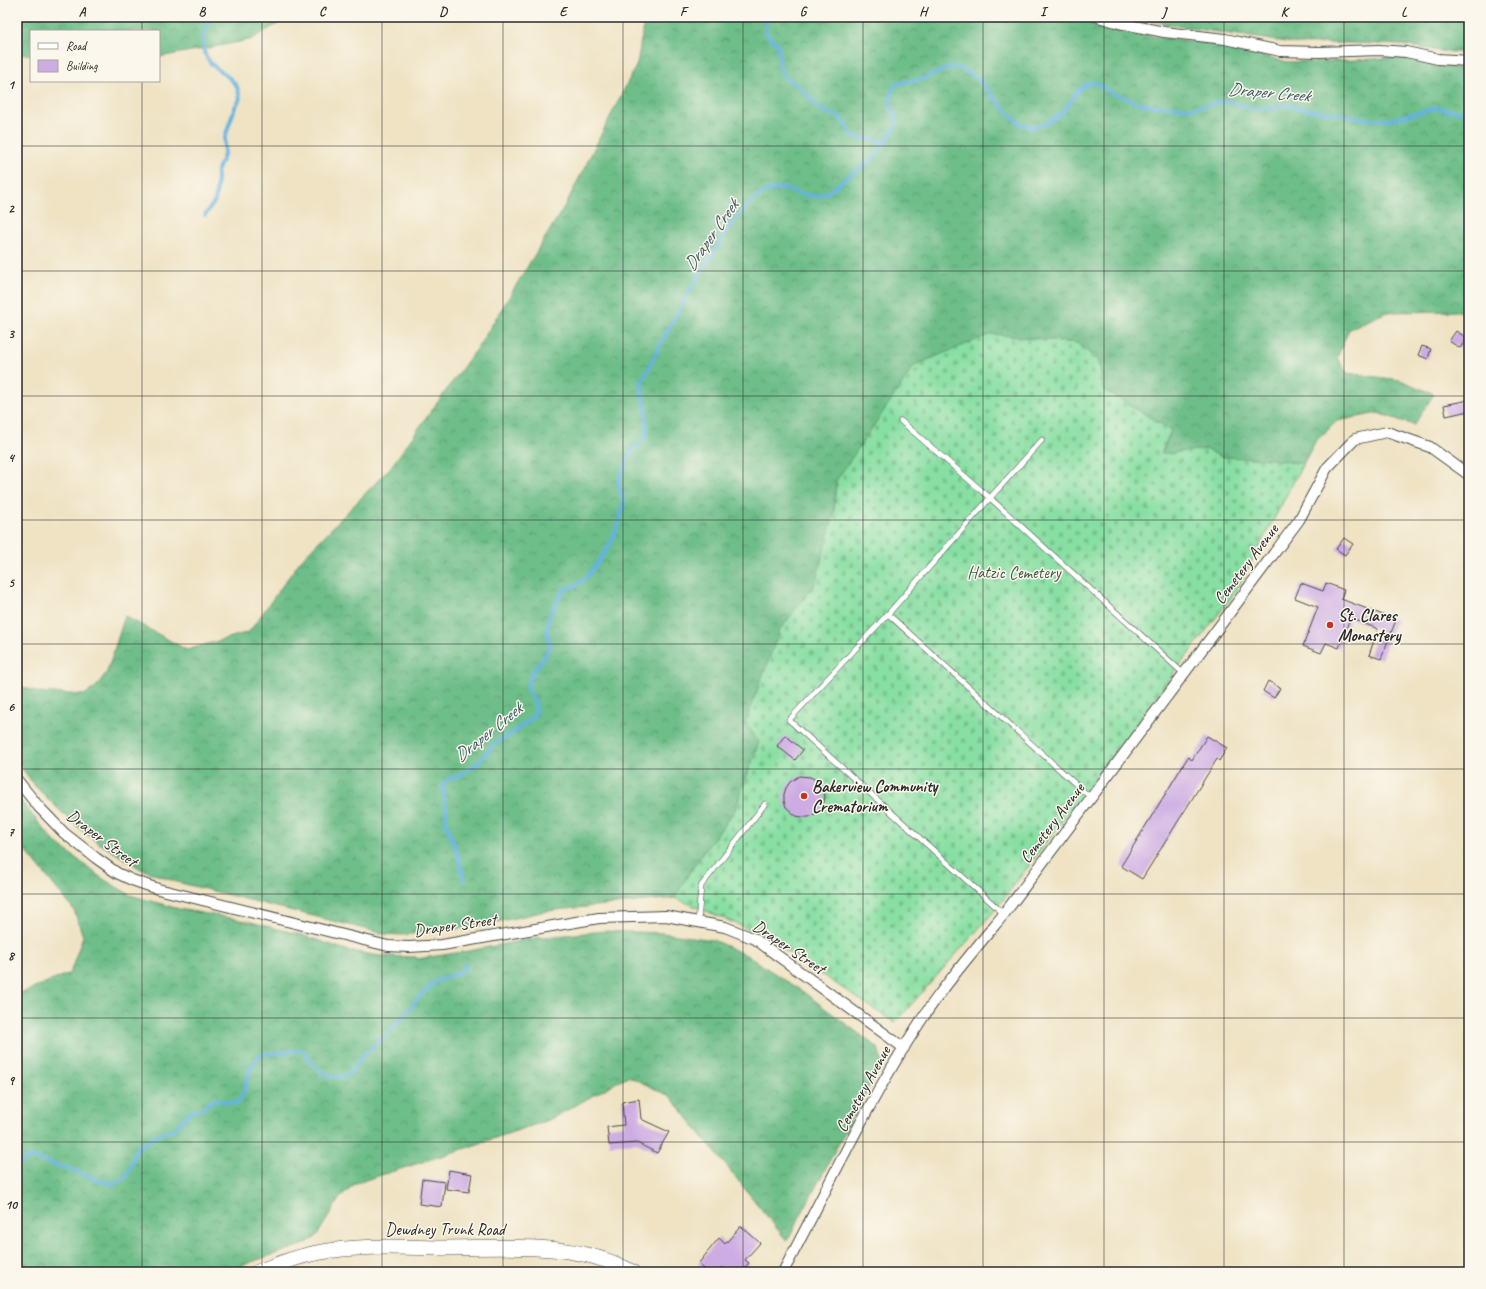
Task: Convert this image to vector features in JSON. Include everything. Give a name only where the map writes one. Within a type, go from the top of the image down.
[{"type":"main road","name":"Dewdney Trunk Road","points":[[258,1272],[280,1263],[316,1253],[356,1248],[395,1247],[540,1248],[574,1252],[603,1259],[632,1272]]},
{"type":"street","points":[[1098,17],[1118,23],[1164,32],[1225,39],[1280,50],[1319,52],[1379,50],[1406,52],[1438,59],[1469,61]]},
{"type":"street","name":"Cemetery Avenue","points":[[783,1272],[873,1100],[920,1022],[954,974],[1004,914],[1299,520],[1327,468],[1355,439],[1387,432],[1430,447],[1469,475]]},
{"type":"street","name":"Draper Street","points":[[17,780],[38,806],[64,833],[117,873],[132,880],[158,889],[388,946],[409,947],[442,945],[599,918],[666,916],[725,927],[755,939],[904,1048]]},
{"type":"lane","points":[[901,421],[990,498],[1184,674]]},
{"type":"lane","points":[[1004,914],[789,720],[888,614],[1042,440]]},
{"type":"lane","points":[[888,614],[1091,798]]},
{"type":"lane","points":[[698,922],[702,886],[765,804]]},
{"type":"green space","points":[[17,17],[289,17],[250,40],[160,57],[160,30],[30,30],[30,55],[17,53]]},
{"type":"green space","points":[[645,17],[1071,17],[1106,29],[1222,45],[1287,62],[1342,61],[1401,57],[1436,66],[1469,69],[1469,309],[1468,311],[1387,312],[1349,329],[1337,358],[1347,373],[1400,380],[1434,394],[1414,425],[1378,413],[1337,421],[1315,442],[1303,464],[1271,459],[1221,457],[1206,449],[1161,454],[1171,430],[1103,389],[1099,361],[1077,343],[991,334],[836,481],[834,513],[815,585],[784,626],[759,742],[735,810],[692,868],[675,898],[546,911],[478,926],[402,935],[385,934],[177,882],[141,869],[94,840],[68,819],[35,786],[17,761],[17,685],[37,692],[84,695],[96,687],[107,672],[125,616],[187,650],[249,632],[301,560],[390,468],[482,341],[567,202],[637,64]]},
{"type":"green space","points":[[1129,17],[1469,17],[1469,53],[1441,51],[1402,45],[1352,43],[1299,44],[1184,27]]},
{"type":"green space","name":"Hatzic Cemetery","points":[[991,334],[1077,343],[1099,361],[1103,389],[1171,430],[1161,454],[1206,449],[1221,457],[1272,459],[1303,464],[1236,591],[997,908],[895,1023],[765,937],[675,898],[692,868],[735,810],[759,742],[745,722],[780,630],[815,584],[834,513],[836,481],[915,365]]},
{"type":"green space","points":[[17,797],[55,842],[103,879],[130,895],[179,909],[247,921],[305,936],[349,951],[380,956],[416,957],[417,959],[469,951],[535,938],[605,931],[662,933],[713,940],[746,955],[802,991],[878,1048],[882,1062],[787,1241],[670,1096],[628,1076],[551,1119],[356,1183],[339,1199],[316,1237],[305,1244],[251,1262],[228,1272],[17,1272],[17,995],[70,973],[83,936],[74,910],[17,840]]},
{"type":"building","points":[[1456,331],[1467,338],[1460,348],[1449,341]]},
{"type":"building","points":[[1422,346],[1431,349],[1428,359],[1418,355]]},
{"type":"building","points":[[1469,400],[1469,411],[1446,416],[1444,405]]},
{"type":"building","points":[[1344,538],[1353,544],[1345,555],[1336,549]]},
{"type":"building","name":"St. Clares Monastery","points":[[1301,583],[1323,591],[1326,583],[1344,590],[1341,599],[1396,620],[1381,659],[1369,655],[1378,629],[1350,618],[1339,648],[1326,643],[1321,653],[1303,646],[1318,607],[1295,598]]},
{"type":"building","points":[[1268,681],[1280,688],[1274,698],[1263,691]]},
{"type":"building","points":[[785,735],[803,750],[795,760],[777,746]]},
{"type":"building","points":[[1207,736],[1227,748],[1219,761],[1217,759],[1142,879],[1121,866],[1188,757],[1192,760]]},
{"type":"building","name":"Bakerview Community Crematorium","points":[[799,776],[810,777],[816,780],[824,791],[825,798],[820,811],[809,817],[796,816],[786,807],[784,801],[786,788],[790,782]]},
{"type":"building","points":[[639,1099],[641,1119],[669,1132],[657,1153],[637,1143],[609,1145],[607,1127],[624,1125],[622,1102]]},
{"type":"building","points":[[449,1170],[472,1174],[469,1192],[446,1189]]},
{"type":"building","points":[[422,1179],[445,1182],[442,1207],[419,1204]]},
{"type":"building","points":[[741,1226],[760,1243],[745,1260],[749,1263],[741,1272],[729,1272],[722,1267],[718,1272],[708,1272],[698,1264],[719,1238],[725,1244]]},
{"type":"waterway","points":[[205,215],[215,201],[217,172],[224,155],[225,137],[235,107],[240,99],[235,84],[210,63],[206,57],[203,44],[205,31],[210,17]]},
{"type":"waterway","points":[[763,17],[765,19],[766,33],[778,45],[780,68],[784,77],[802,89],[821,110],[839,117],[845,122],[851,135],[858,138],[886,142]]},
{"type":"waterway","name":"Draper Creek","points":[[464,881],[458,855],[446,823],[446,809],[443,790],[444,783],[450,778],[459,776],[478,763],[493,745],[517,730],[533,717],[536,710],[534,700],[527,688],[533,671],[546,655],[550,645],[547,631],[549,617],[564,589],[575,586],[587,577],[610,545],[618,525],[624,504],[618,482],[632,450],[645,438],[647,429],[646,407],[642,396],[642,382],[660,345],[691,288],[732,223],[753,200],[766,191],[783,188],[799,194],[815,196],[827,193],[869,162],[883,147],[897,122],[891,103],[891,94],[895,84],[922,79],[951,67],[962,69],[977,78],[1010,115],[1021,124],[1035,127],[1049,122],[1063,112],[1076,93],[1086,84],[1095,83],[1110,92],[1137,103],[1156,106],[1193,108],[1226,101],[1250,108],[1269,109],[1289,105],[1300,109],[1366,119],[1390,120],[1435,108],[1469,113]]},
{"type":"waterway","name":"Draper Creek","points":[[17,1165],[30,1157],[69,1169],[100,1181],[113,1184],[125,1179],[131,1166],[135,1151],[141,1145],[153,1137],[174,1129],[190,1112],[201,1109],[214,1100],[236,1103],[242,1097],[250,1069],[260,1055],[298,1050],[305,1052],[313,1065],[328,1076],[340,1077],[349,1074],[363,1056],[399,1022],[419,997],[435,982],[456,974],[465,968],[465,964]]},
{"type":"place","name":"St. Clares Monastery","points":[[1330,625]]},
{"type":"place","name":"Bakerview Community Crematorium","points":[[804,796]]}]
